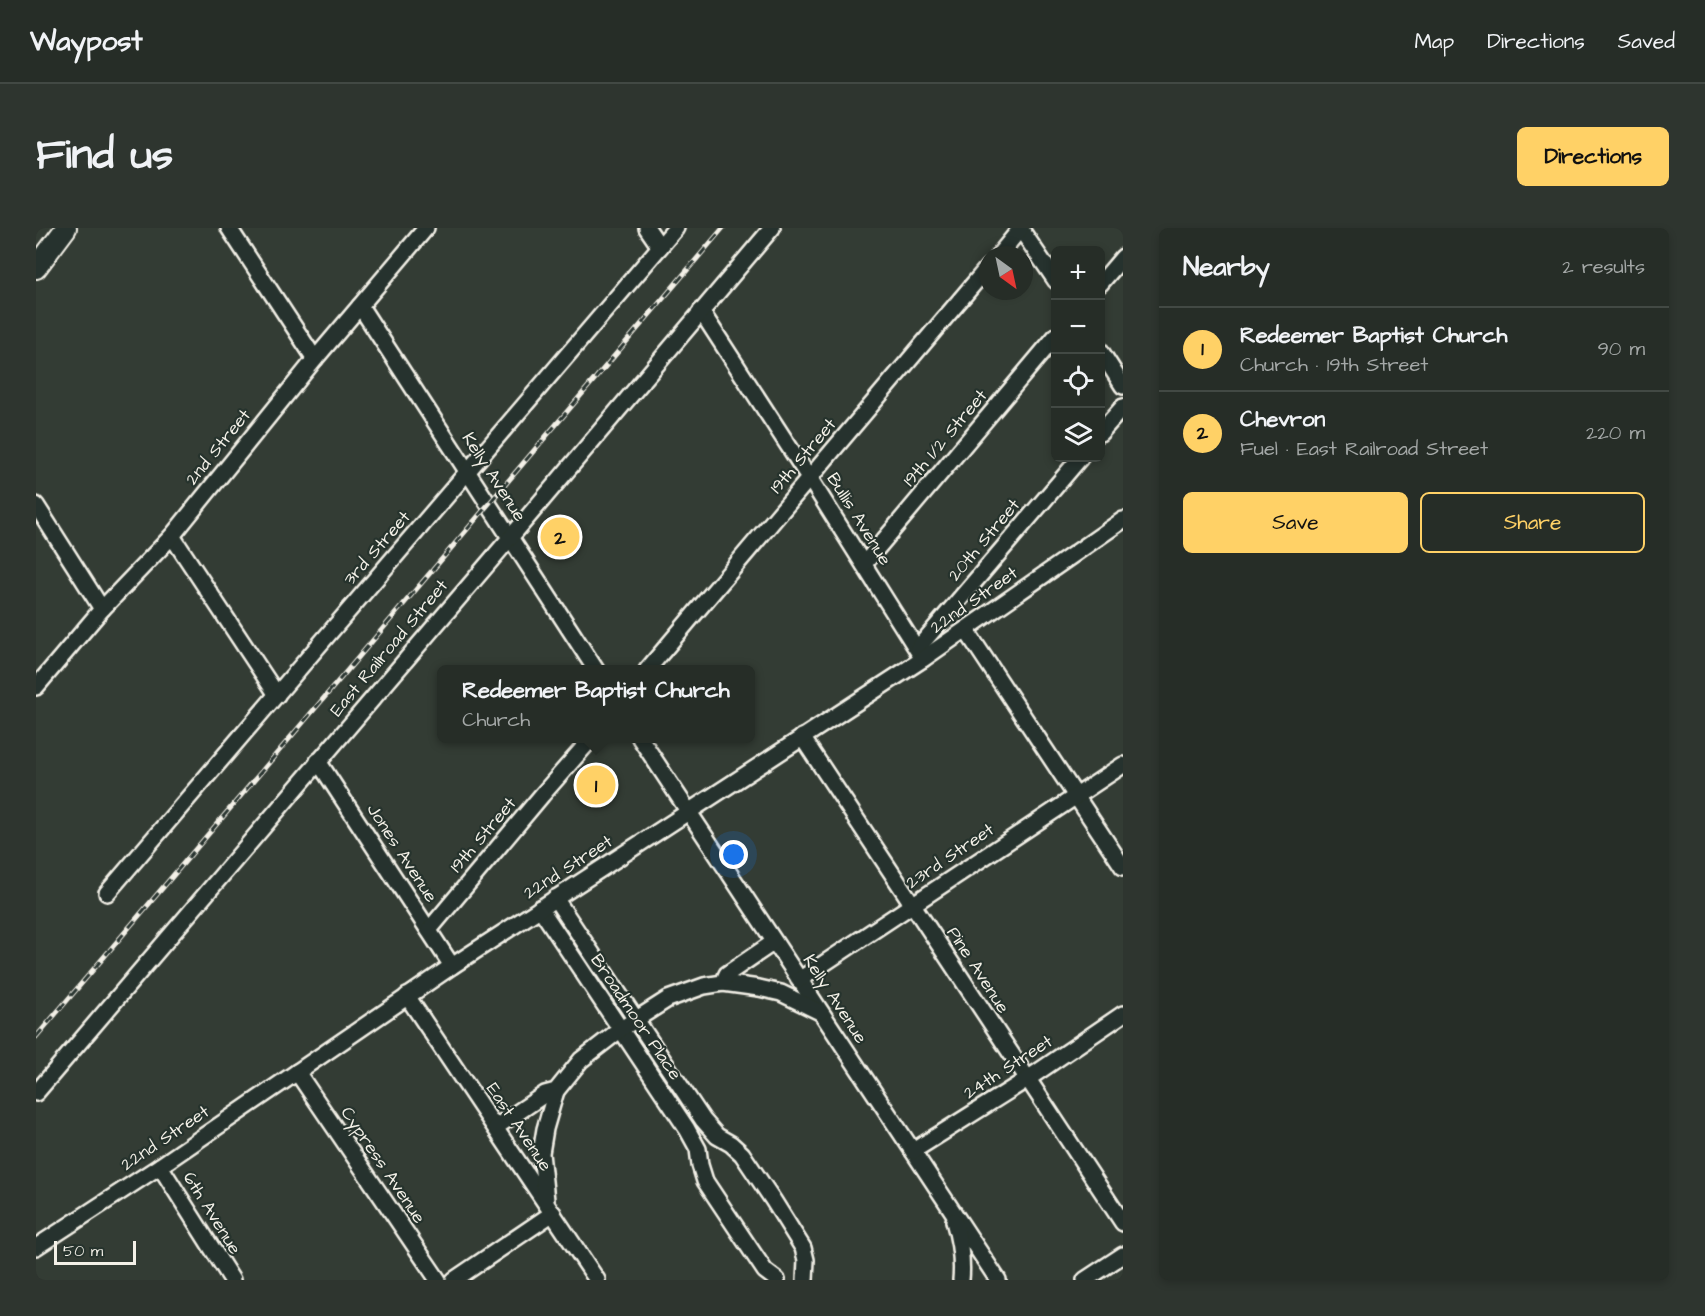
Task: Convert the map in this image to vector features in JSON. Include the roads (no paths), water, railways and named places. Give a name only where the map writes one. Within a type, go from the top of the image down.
[{"type":"main road","points":[[36,267],[66,228]]},
{"type":"street","points":[[229,228],[315,359]]},
{"type":"street","name":"2nd Street","points":[[36,687],[102,609],[172,536],[315,359],[426,228]]},
{"type":"street","points":[[647,228],[660,247]]},
{"type":"street","name":"3rd Street","points":[[108,893],[676,228]]},
{"type":"street","name":"East Railroad Street","points":[[36,1093],[772,228]]},
{"type":"street","points":[[1006,246],[1021,228],[1051,273]]},
{"type":"street","points":[[1105,279],[1123,257]]},
{"type":"street","name":"19th Street","points":[[650,665],[979,278]]},
{"type":"street","name":"Kelly Avenue","points":[[360,306],[593,665]]},
{"type":"street","name":"Bullis Avenue","points":[[701,311],[921,653]]},
{"type":"street","name":"19th 1/2 Street","points":[[864,564],[1051,342]]},
{"type":"street","points":[[1103,354],[1123,386]]},
{"type":"street","points":[[1105,428],[1123,407]]},
{"type":"street","name":"20th Street","points":[[921,653],[1077,462]]},
{"type":"street","points":[[36,506],[102,609]]},
{"type":"street","name":"22nd Street","points":[[36,1247],[160,1166],[452,966],[802,737],[921,653],[966,630],[1123,520]]},
{"type":"street","points":[[172,536],[277,695]]},
{"type":"street","points":[[966,630],[1123,867]]},
{"type":"street","name":"Pine Avenue","points":[[802,737],[1123,1223]]},
{"type":"street","name":"19th Street","points":[[429,930],[588,743]]},
{"type":"street","name":"Kelly Avenue","points":[[643,743],[999,1280]]},
{"type":"street","name":"Jones Avenue","points":[[318,762],[452,966]]},
{"type":"street","name":"23rd Street","points":[[799,980],[1123,765]]},
{"type":"street","name":"Broadmoor Place","points":[[555,898],[703,1120],[717,1136],[742,1154],[773,1200],[802,1248],[806,1260],[806,1280]]},
{"type":"street","name":"Broadmoor Place","points":[[540,908],[687,1129],[698,1149],[705,1181],[765,1271],[777,1280]]},
{"type":"street","points":[[723,983],[727,974],[774,942]]},
{"type":"street","points":[[454,1280],[549,1208],[541,1153],[556,1091],[581,1060],[621,1029],[668,999],[704,986],[723,983],[781,993],[821,1012]]},
{"type":"street","name":"East Avenue","points":[[407,996],[597,1280]]},
{"type":"street","name":"24th Street","points":[[913,1151],[1123,1014]]},
{"type":"street","name":"Cypress Avenue","points":[[297,1072],[438,1280]]},
{"type":"street","points":[[496,1127],[545,1094],[556,1091]]},
{"type":"street","points":[[698,1149],[717,1136]]},
{"type":"street","name":"6th Avenue","points":[[160,1166],[232,1280]]},
{"type":"street","points":[[951,1207],[963,1263],[961,1280]]},
{"type":"street","points":[[1085,1280],[1123,1255]]},
{"type":"railway","points":[[36,1037],[723,228]]},
{"type":"place","name":"Chevron","points":[[560,537]]},
{"type":"place","name":"Redeemer Baptist Church","points":[[596,785]]}]
